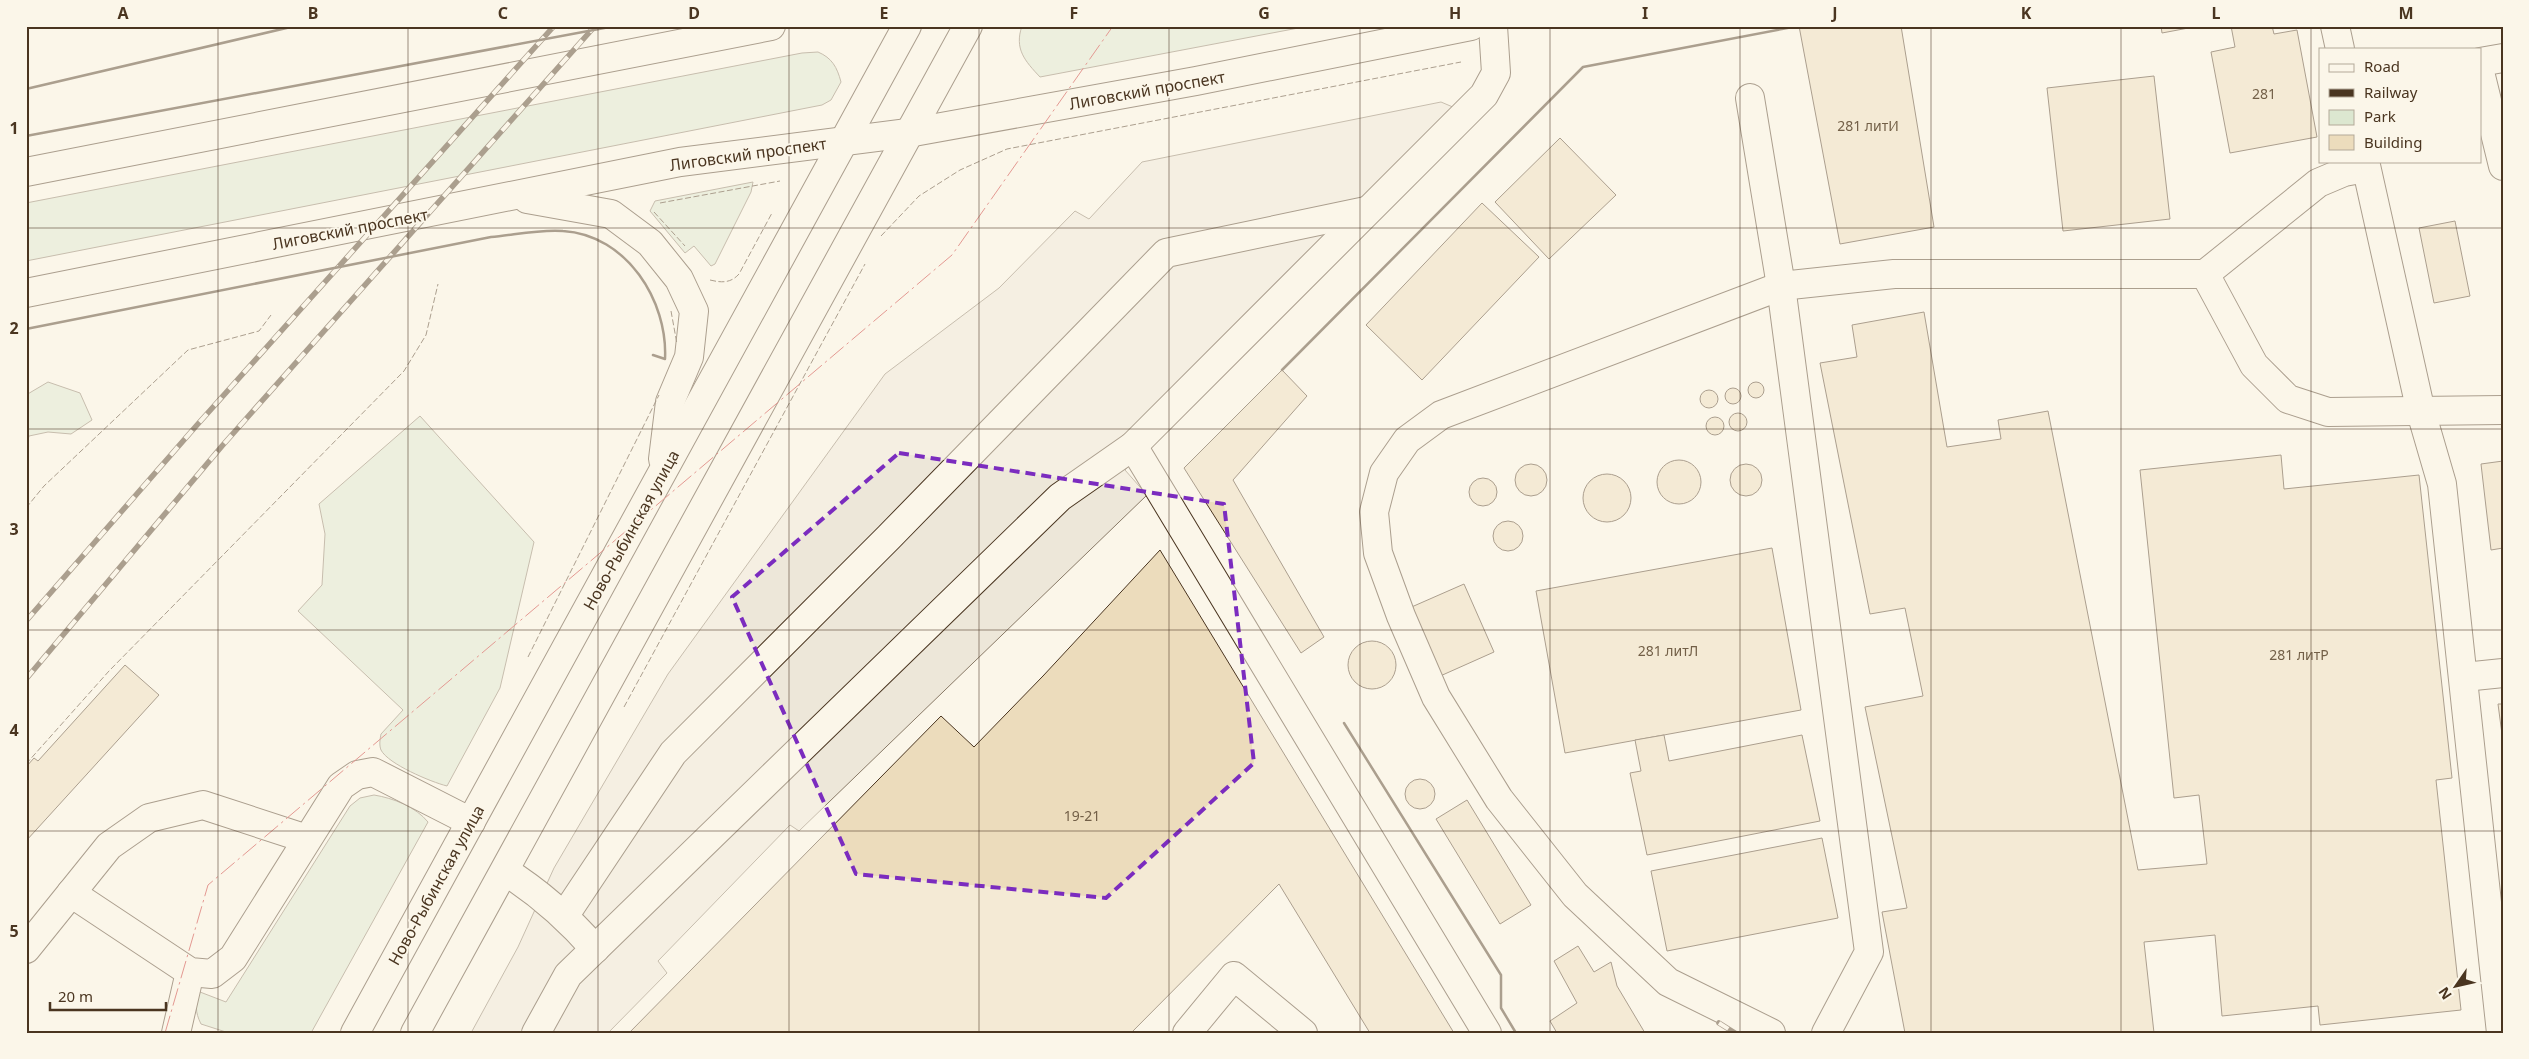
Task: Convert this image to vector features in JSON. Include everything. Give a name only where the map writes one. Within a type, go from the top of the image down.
[{"type":"main road","points":[[26,172],[771,26]]},
{"type":"main road","name":"Ново-Рыбинская улица","points":[[355,1033],[907,26]]},
{"type":"main road","points":[[415,1033],[968,26]]},
{"type":"main road","name":"Лиговский проспект","points":[[26,293],[680,162],[908,133],[1196,81],[1471,26]]},
{"type":"main road","points":[[536,1033],[568,975],[595,948],[1060,497],[1134,446],[1484,94],[1496,73],[1493,26]]},
{"type":"main road","points":[[2336,26],[2340,48]]},
{"type":"main road","points":[[2482,62],[2503,58]]},
{"type":"main road","points":[[2482,80],[2503,166]]},
{"type":"main road","points":[[1750,98],[1781,286],[1869,952],[1826,1033]]},
{"type":"main road","points":[[1771,1033],[1668,982],[1575,895],[1499,799],[1436,696],[1404,625],[1378,553],[1374,512],[1384,473],[1407,440],[1441,415],[1781,286],[1894,274],[2206,274],[2318,184],[2365,164],[2421,412],[2442,484],[2501,1033]]},
{"type":"main road","points":[[511,196],[611,214],[650,243],[679,280],[694,311],[689,357],[670,402],[661,476]]},
{"type":"main road","points":[[565,915],[673,753],[890,537],[1166,252],[1366,211]]},
{"type":"main road","points":[[2206,274],[2254,365],[2288,399],[2328,412],[2503,410]]},
{"type":"main road","points":[[1134,446],[1487,1033]]},
{"type":"main road","points":[[2464,677],[2503,673]]},
{"type":"main road","points":[[71,893],[190,972],[212,974],[233,958],[341,786],[357,774],[373,772],[471,822]]},
{"type":"main road","points":[[26,949],[109,846],[149,818],[203,804],[307,839]]},
{"type":"main road","points":[[505,870],[534,889],[565,915],[595,948]]},
{"type":"main road","points":[[176,1033],[190,972]]},
{"type":"main road","points":[[1187,1033],[1234,976],[1302,1033]]},
{"type":"highlighted area","points":[[899,453],[1224,504],[1254,763],[1106,898],[856,874],[732,597]]},
{"type":"green space","points":[[1022,26],[1309,26],[1040,77],[1022,54],[1019,41]]},
{"type":"green space","points":[[818,52],[827,57],[833,64],[841,82],[831,100],[822,105],[26,261],[26,203],[802,53]]},
{"type":"green space","points":[[753,182],[751,192],[715,264],[711,266],[694,246],[685,253],[650,211],[655,201]]},
{"type":"green space","points":[[48,382],[80,393],[92,420],[71,434],[48,432],[29,436],[26,448],[26,395]]},
{"type":"green space","points":[[420,416],[534,542],[500,688],[447,786],[411,772],[385,755],[380,748],[381,734],[403,710],[298,611],[322,585],[325,534],[319,504]]},
{"type":"green space","points":[[374,795],[404,804],[428,822],[311,1033],[229,1033],[201,1024],[196,1008],[200,992],[226,1002],[350,806],[360,798]]},
{"type":"shaded area","points":[[1441,102],[1474,116],[1125,470],[1147,495],[799,831],[790,825],[658,961],[667,973],[608,1033],[471,1033],[518,947],[554,868],[668,674],[885,374],[999,288],[1075,211],[1089,219],[1142,162]]},
{"type":"building","points":[[1799,26],[1901,26],[1934,227],[1840,244]]},
{"type":"building","points":[[2161,26],[2199,26],[2162,33]]},
{"type":"building","points":[[2231,26],[2272,26],[2274,34],[2297,30],[2317,137],[2230,153],[2211,52],[2235,47]]},
{"type":"building","points":[[2154,76],[2170,219],[2063,231],[2047,88]]},
{"type":"building","points":[[1560,138],[1616,195],[1549,259],[1495,202]]},
{"type":"building","points":[[1482,203],[1539,257],[1422,380],[1366,325]]},
{"type":"building","points":[[2455,221],[2470,296],[2434,303],[2419,228]]},
{"type":"building","points":[[1924,312],[1947,447],[2001,439],[1998,420],[2048,411],[2138,870],[2207,864],[2199,795],[2174,798],[2140,470],[2281,455],[2284,489],[2419,475],[2452,778],[2436,780],[2461,1010],[2320,1025],[2318,1006],[2222,1016],[2215,935],[2144,942],[2154,1033],[1905,1033],[1882,912],[1907,908],[1865,707],[1923,696],[1905,608],[1870,614],[1820,363],[1857,357],[1852,325]]},
{"type":"building","points":[[1282,370],[1307,396],[1233,480],[1324,637],[1301,653],[1184,468]]},
{"type":"building","points":[[1753,382],[1759,382],[1764,387],[1762,396],[1753,398],[1748,393],[1748,387]]},
{"type":"building","points":[[1733,388],[1739,390],[1741,396],[1739,402],[1733,404],[1727,402],[1725,396],[1727,390]]},
{"type":"building","points":[[1709,390],[1715,393],[1718,399],[1715,405],[1709,408],[1703,405],[1700,399],[1703,393]]},
{"type":"building","points":[[1734,413],[1742,413],[1747,418],[1745,429],[1734,431],[1729,426],[1729,418]]},
{"type":"building","points":[[1715,417],[1721,420],[1724,426],[1721,432],[1715,435],[1709,432],[1706,426],[1709,420]]},
{"type":"building","points":[[1683,460],[1695,466],[1700,473],[1700,491],[1695,498],[1688,503],[1675,504],[1667,501],[1660,494],[1657,478],[1660,470],[1667,463]]},
{"type":"building","points":[[2503,461],[2503,548],[2491,550],[2481,464]]},
{"type":"building","points":[[1531,464],[1542,469],[1547,480],[1542,491],[1531,496],[1520,491],[1515,480],[1520,469]]},
{"type":"building","points":[[1746,464],[1752,465],[1757,469],[1761,474],[1761,486],[1757,491],[1752,495],[1746,496],[1740,495],[1735,491],[1731,486],[1730,480],[1731,474],[1735,469],[1740,465]]},
{"type":"building","points":[[1607,474],[1616,476],[1624,481],[1629,489],[1631,498],[1629,507],[1624,515],[1616,520],[1607,522],[1598,520],[1590,515],[1585,507],[1583,498],[1585,489],[1590,481],[1598,476]]},
{"type":"building","points":[[1483,478],[1493,482],[1497,492],[1493,502],[1483,506],[1473,502],[1469,492],[1473,482]]},
{"type":"building","points":[[1508,521],[1514,522],[1522,530],[1522,542],[1514,550],[1508,551],[1502,550],[1494,542],[1493,536],[1494,530],[1502,522]]},
{"type":"building","points":[[1772,548],[1801,710],[1565,753],[1536,591]]},
{"type":"building","points":[[1160,550],[1454,1033],[1370,1033],[1279,884],[1131,1033],[629,1033],[941,716],[974,747]]},
{"type":"building","points":[[1464,584],[1494,652],[1438,677],[1407,609]]},
{"type":"building","points":[[1372,641],[1381,643],[1389,648],[1394,656],[1396,665],[1394,674],[1389,682],[1381,687],[1372,689],[1363,687],[1355,682],[1350,674],[1348,665],[1350,656],[1355,648],[1363,643]]},
{"type":"building","points":[[125,665],[159,695],[26,841],[26,767],[34,758],[38,761]]},
{"type":"building","points":[[2498,704],[2503,704],[2503,742]]},
{"type":"building","points":[[1664,735],[1669,761],[1802,735],[1820,821],[1647,855],[1630,773],[1641,771],[1635,740]]},
{"type":"building","points":[[1420,779],[1431,783],[1435,794],[1431,805],[1420,809],[1409,805],[1405,794],[1409,783]]},
{"type":"building","points":[[1467,800],[1531,905],[1500,924],[1436,819]]},
{"type":"building","points":[[1822,838],[1838,918],[1667,951],[1651,871]]},
{"type":"building","points":[[1578,946],[1594,972],[1611,962],[1617,986],[1645,1033],[1557,1033],[1550,1021],[1577,1003],[1554,961]]},
{"type":"railway","points":[[26,621],[197,425],[554,26]]},
{"type":"railway","points":[[26,679],[222,446],[595,26]]},
{"type":"railway","points":[[1719,1023],[1735,1033]]},
{"type":"fence","points":[[881,236],[919,196],[960,170],[1007,149],[1461,62]]},
{"type":"fence","points":[[660,203],[780,181]]},
{"type":"fence","points":[[654,212],[685,246]]},
{"type":"fence","points":[[710,280],[726,282],[739,274],[772,213]]},
{"type":"fence","points":[[624,707],[865,264]]},
{"type":"fence","points":[[26,764],[109,671],[404,371],[426,335],[438,284]]},
{"type":"fence","points":[[671,311],[677,344]]},
{"type":"fence","points":[[26,508],[44,486],[188,350],[259,331],[271,315]]},
{"type":"fence","points":[[528,657],[659,395]]},
{"type":"wall","points":[[26,89],[295,26]]},
{"type":"wall","points":[[26,136],[615,26]]},
{"type":"wall","points":[[1282,370],[1583,67],[1798,26]]},
{"type":"wall","points":[[26,329],[491,237],[536,231],[563,231],[586,235],[606,245],[624,258],[639,275],[651,294],[659,315],[664,337],[665,359],[653,355]]},
{"type":"wall","points":[[1344,723],[1501,975],[1501,1008],[1516,1033]]},
{"type":"power","points":[[165,1033],[208,885],[952,255],[1113,26]]}]
